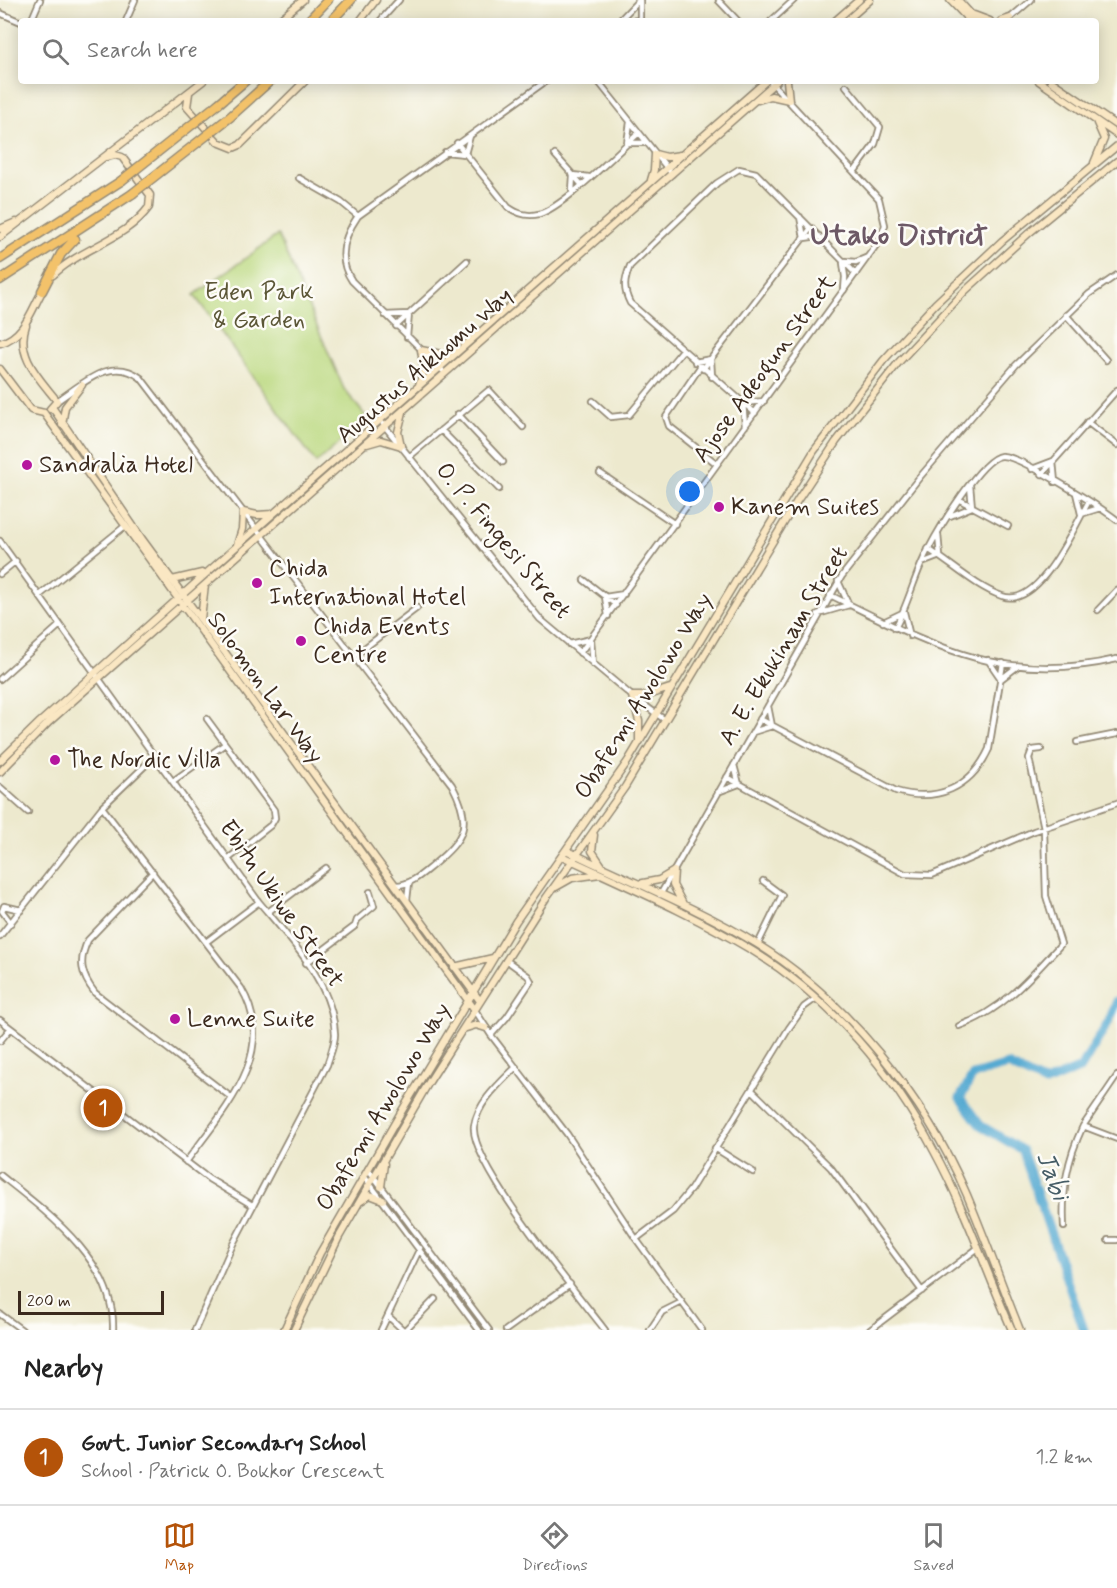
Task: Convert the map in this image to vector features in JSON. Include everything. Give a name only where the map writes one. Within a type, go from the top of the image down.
[{"type":"highway","points":[[311,18],[328,0]]},
{"type":"highway","points":[[334,18],[351,0]]},
{"type":"highway","points":[[0,259],[121,181],[241,84]]},
{"type":"highway","points":[[0,280],[132,194],[230,117],[267,84]]},
{"type":"highway","points":[[42,291],[66,247],[109,210]]},
{"type":"street","points":[[32,18],[40,0]]},
{"type":"street","points":[[127,18],[135,0]]},
{"type":"street","points":[[282,18],[303,0]]},
{"type":"street","points":[[362,18],[376,0]]},
{"type":"street","points":[[383,18],[399,0]]},
{"type":"street","points":[[622,18],[640,0]]},
{"type":"street","points":[[640,0],[640,18]]},
{"type":"street","points":[[774,18],[794,0]]},
{"type":"street","points":[[838,18],[859,0]]},
{"type":"street","points":[[849,18],[870,0]]},
{"type":"street","points":[[950,0],[967,18]]},
{"type":"street","points":[[958,0],[974,18]]},
{"type":"street","points":[[1011,18],[1031,0]]},
{"type":"street","points":[[719,1],[735,18]]},
{"type":"street","points":[[630,10],[638,18]]},
{"type":"street","points":[[968,12],[983,18]]},
{"type":"street","points":[[0,13],[18,21]]},
{"type":"street","points":[[0,237],[199,84]]},
{"type":"street","points":[[189,92],[187,107],[218,142],[232,148],[240,145],[302,84]]},
{"type":"street","points":[[442,371],[347,274],[342,253],[344,242],[358,216],[542,84]]},
{"type":"street","points":[[600,84],[669,172]]},
{"type":"street","name":"Augustus Aikhomu Way","points":[[97,676],[169,616],[213,567],[361,446],[417,388],[442,371],[669,172],[752,103],[770,84]]},
{"type":"street","name":"Augustus Aikhomu Way","points":[[97,676],[168,608],[205,585],[274,513],[382,423],[407,406],[465,346],[647,186],[669,172],[686,152],[770,84]]},
{"type":"street","name":"Ajose Adeogun Street","points":[[580,653],[843,294],[880,240],[885,225],[883,208],[879,199],[774,84]]},
{"type":"street","points":[[752,103],[771,96],[789,100],[787,84]]},
{"type":"street","points":[[1044,84],[1117,126]]},
{"type":"street","points":[[1055,84],[1117,135]]},
{"type":"street","points":[[846,86],[880,127],[875,144],[854,172]]},
{"type":"street","points":[[1096,116],[1117,118]]},
{"type":"street","points":[[1091,167],[1101,152],[1104,139],[1096,116]]},
{"type":"street","points":[[627,143],[630,122]]},
{"type":"street","points":[[457,143],[508,207],[518,213],[542,213],[581,184],[639,133]]},
{"type":"street","points":[[465,154],[470,134]]},
{"type":"street","points":[[627,143],[646,143]]},
{"type":"street","name":"Obafemi Awolowo Way","points":[[284,1330],[320,1253],[468,1001],[564,853],[609,791],[799,476],[883,361],[984,257],[1117,146]]},
{"type":"street","points":[[445,152],[465,154]]},
{"type":"street","points":[[655,154],[673,157],[686,152]]},
{"type":"street","points":[[555,154],[581,184]]},
{"type":"street","points":[[647,186],[654,170],[655,154]]},
{"type":"street","points":[[0,343],[19,333],[42,291],[60,268],[126,228],[149,207],[150,195],[122,157],[116,155],[106,157]]},
{"type":"street","name":"Obafemi Awolowo Way","points":[[294,1330],[321,1270],[358,1203],[480,1001],[552,888],[595,832],[625,787],[797,501],[870,396],[923,335],[979,277],[1117,162]]},
{"type":"street","points":[[1107,170],[1117,166]]},
{"type":"street","points":[[755,413],[630,303],[624,291],[625,278],[630,266],[717,183],[739,170],[756,173],[856,274]]},
{"type":"street","points":[[573,175],[589,177]]},
{"type":"street","points":[[572,191],[573,175]]},
{"type":"street","points":[[299,178],[341,202],[358,216]]},
{"type":"street","points":[[800,217],[804,238]]},
{"type":"street","points":[[0,229],[24,219]]},
{"type":"street","points":[[717,464],[669,426],[667,412],[711,359],[811,228]]},
{"type":"street","points":[[804,238],[819,236]]},
{"type":"street","points":[[842,260],[856,262],[868,257]]},
{"type":"street","points":[[842,260],[846,277],[843,294]]},
{"type":"street","points":[[396,326],[467,261]]},
{"type":"street","name":"A. E. Ekukinam Street","points":[[658,897],[838,581],[954,435],[1016,365],[1089,294],[1117,275]]},
{"type":"street","points":[[385,315],[409,314]]},
{"type":"street","points":[[407,337],[409,314]]},
{"type":"street","points":[[1066,315],[1106,360]]},
{"type":"street","points":[[30,316],[22,347],[29,363],[57,401]]},
{"type":"street","points":[[421,350],[446,355],[465,346]]},
{"type":"street","points":[[417,388],[424,370],[421,350]]},
{"type":"street","points":[[593,401],[611,417],[629,415],[682,351]]},
{"type":"street","points":[[695,362],[711,359]]},
{"type":"street","points":[[711,359],[712,377]]},
{"type":"street","points":[[46,415],[53,410],[57,401],[110,369],[123,368],[141,378],[452,785],[462,804],[464,826],[456,845],[410,882],[396,885]]},
{"type":"street","name":"Solomon Lar Way","points":[[0,369],[31,410],[46,415],[125,526],[170,581]]},
{"type":"street","points":[[63,425],[64,407],[82,385]]},
{"type":"street","points":[[408,457],[489,390],[523,427]]},
{"type":"street","points":[[1042,474],[1117,390]]},
{"type":"street","points":[[743,403],[764,401]]},
{"type":"street","points":[[743,403],[746,426]]},
{"type":"street","points":[[361,446],[381,440],[401,446],[399,421],[407,406]]},
{"type":"street","name":"Solomon Lar Way","points":[[53,410],[170,581],[475,1010]]},
{"type":"street","points":[[458,414],[503,462]]},
{"type":"street","points":[[1087,422],[1117,444]]},
{"type":"street","name":"O. P. Fingesi Street","points":[[382,423],[540,619],[632,696],[665,720]]},
{"type":"street","points":[[441,430],[499,489]]},
{"type":"street","points":[[895,628],[904,612],[928,549],[984,465],[1002,456],[1042,474],[1117,520]]},
{"type":"street","points":[[1032,469],[1053,461]]},
{"type":"street","points":[[1053,461],[1055,482]]},
{"type":"street","points":[[600,473],[675,524]]},
{"type":"street","points":[[970,484],[972,507]]},
{"type":"street","points":[[1076,494],[1081,514]]},
{"type":"street","points":[[960,500],[1008,526]]},
{"type":"street","points":[[928,549],[1004,598],[1022,596],[1041,583],[1089,501]]},
{"type":"street","points":[[950,516],[972,507]]},
{"type":"street","points":[[1081,514],[1100,508]]},
{"type":"street","points":[[243,512],[262,515],[274,513]]},
{"type":"street","points":[[237,546],[242,529],[243,512]]},
{"type":"street","points":[[40,595],[125,526]]},
{"type":"street","points":[[938,534],[940,556]]},
{"type":"street","name":"Ebitu Ukiwe Street","points":[[0,541],[259,902],[306,963],[329,1000],[335,1034],[333,1045],[298,1124],[252,1205],[195,1330]]},
{"type":"street","points":[[922,563],[940,556]]},
{"type":"street","points":[[0,574],[16,561]]},
{"type":"street","points":[[168,608],[171,598],[170,581],[195,577],[213,567]]},
{"type":"street","points":[[584,580],[616,605]]},
{"type":"street","points":[[838,581],[849,605]]},
{"type":"street","points":[[169,616],[178,614],[198,620],[205,585]]},
{"type":"street","points":[[1098,609],[1117,590]]},
{"type":"street","points":[[605,597],[624,594]]},
{"type":"street","points":[[830,596],[937,647],[988,660],[1018,666],[1064,668],[1117,659]]},
{"type":"street","points":[[605,597],[608,616]]},
{"type":"street","points":[[818,615],[849,605]]},
{"type":"street","points":[[354,656],[417,608]]},
{"type":"street","points":[[883,622],[904,612]]},
{"type":"street","points":[[904,612],[910,636]]},
{"type":"street","name":"Solomon Lar Way","points":[[198,620],[480,1001]]},
{"type":"street","points":[[0,679],[60,625]]},
{"type":"street","points":[[569,644],[591,639],[593,664]]},
{"type":"street","points":[[988,660],[1000,680]]},
{"type":"street","points":[[760,719],[896,791],[916,797],[935,795],[964,782],[983,762],[989,749],[1003,663]]},
{"type":"street","points":[[1000,680],[1018,666]]},
{"type":"street","points":[[0,761],[97,676]]},
{"type":"street","points":[[0,772],[97,676]]},
{"type":"street","points":[[639,741],[639,721],[632,696],[646,696],[671,688]]},
{"type":"street","points":[[768,706],[772,726]]},
{"type":"street","points":[[207,719],[274,810],[271,825],[228,859]]},
{"type":"street","points":[[753,732],[772,726]]},
{"type":"street","points":[[1077,742],[1117,734]]},
{"type":"street","points":[[173,781],[225,744]]},
{"type":"street","points":[[958,1026],[976,1020],[996,1008],[1023,985],[1061,944],[1046,896],[1044,828],[1029,758],[1032,750],[1041,749]]},
{"type":"street","points":[[0,936],[102,807],[154,756]]},
{"type":"street","points":[[734,765],[739,784]]},
{"type":"street","points":[[727,777],[905,874],[917,876],[932,875],[1044,828],[1117,803]]},
{"type":"street","points":[[718,792],[739,784]]},
{"type":"street","points":[[0,787],[28,812]]},
{"type":"street","points":[[102,807],[241,988],[253,1012],[252,1057],[246,1075],[186,1162]]},
{"type":"street","points":[[595,832],[592,851],[603,871]]},
{"type":"street","points":[[564,853],[658,897],[687,907],[758,945],[821,994],[880,1060],[925,1119],[966,1194],[1020,1330]]},
{"type":"street","points":[[268,912],[326,868]]},
{"type":"street","points":[[552,888],[572,878],[603,871],[636,884],[753,951],[815,999],[844,1025],[880,1060],[934,1150],[957,1197],[1012,1330]]},
{"type":"street","points":[[636,884],[659,880],[674,871],[675,893],[687,907]]},
{"type":"street","points":[[153,872],[88,940],[82,952],[83,977],[95,993],[232,1098]]},
{"type":"street","points":[[758,945],[782,895],[763,881]]},
{"type":"street","points":[[407,900],[410,882]]},
{"type":"street","points":[[306,963],[355,926],[357,920],[374,906],[370,892]]},
{"type":"street","points":[[206,942],[259,902]]},
{"type":"street","points":[[11,923],[2,911],[4,906],[21,910]]},
{"type":"street","points":[[454,967],[494,958]]},
{"type":"street","points":[[491,1035],[507,1017],[531,981],[528,976],[506,960]]},
{"type":"street","points":[[636,1239],[673,1211],[691,1189],[753,1091],[789,1028],[804,1007],[815,999]]},
{"type":"street","points":[[475,1010],[491,1035],[567,1134],[636,1239],[702,1330]]},
{"type":"street","points":[[0,1020],[224,1190],[252,1205]]},
{"type":"street","points":[[463,1029],[476,1025],[486,1028]]},
{"type":"street","points":[[0,1041],[10,1029]]},
{"type":"street","points":[[516,1067],[489,1094],[474,1126],[475,1139],[482,1157],[519,1217],[605,1330]]},
{"type":"street","points":[[1064,1227],[1065,1175],[1070,1155],[1083,1125],[1117,1076]]},
{"type":"street","points":[[753,1091],[831,1168],[922,1291]]},
{"type":"street","points":[[1083,1125],[1117,1139]]},
{"type":"street","points":[[715,1148],[753,1172]]},
{"type":"street","points":[[381,1187],[381,1175],[389,1150]]},
{"type":"street","points":[[366,1172],[381,1187],[489,1330]]},
{"type":"street","points":[[0,1175],[41,1207],[86,1256],[103,1281],[113,1305],[113,1330]]},
{"type":"street","points":[[372,1179],[383,1200],[479,1330]]},
{"type":"street","points":[[358,1203],[370,1195],[383,1200]]},
{"type":"street","points":[[1108,1240],[1117,1240]]},
{"type":"street","points":[[381,1330],[423,1243]]},
{"type":"street","points":[[870,1330],[978,1248]]},
{"type":"street","points":[[506,1330],[570,1284]]},
{"type":"street","points":[[388,1316],[404,1330],[435,1299]]},
{"type":"street","points":[[650,1330],[662,1312],[682,1302]]},
{"type":"street","points":[[0,1314],[22,1330]]},
{"type":"green space","name":"Eden Park & Garden","points":[[278,235],[344,389],[368,419],[316,463],[194,295]]},
{"type":"waterway","name":"Jabi","points":[[1084,1330],[1022,1150],[980,1125],[960,1098],[973,1075],[1008,1065],[1045,1083],[1081,1068],[1109,1021],[1117,1001]]},
{"type":"place","name":"Sandralia Hotel","points":[[27,465]]},
{"type":"place","name":"Kanem Suites","points":[[719,507]]},
{"type":"place","name":"Chida International Hotel","points":[[257,583]]},
{"type":"place","name":"Chida Events Centre","points":[[301,641]]},
{"type":"place","name":"The Nordic Villa","points":[[55,760]]},
{"type":"place","name":"Lenne Suite","points":[[175,1019]]},
{"type":"place","name":"Govt. Junior Secondary School","points":[[103,1108]]},
{"type":"district","name":"Utako District","points":[[899,235]]}]
